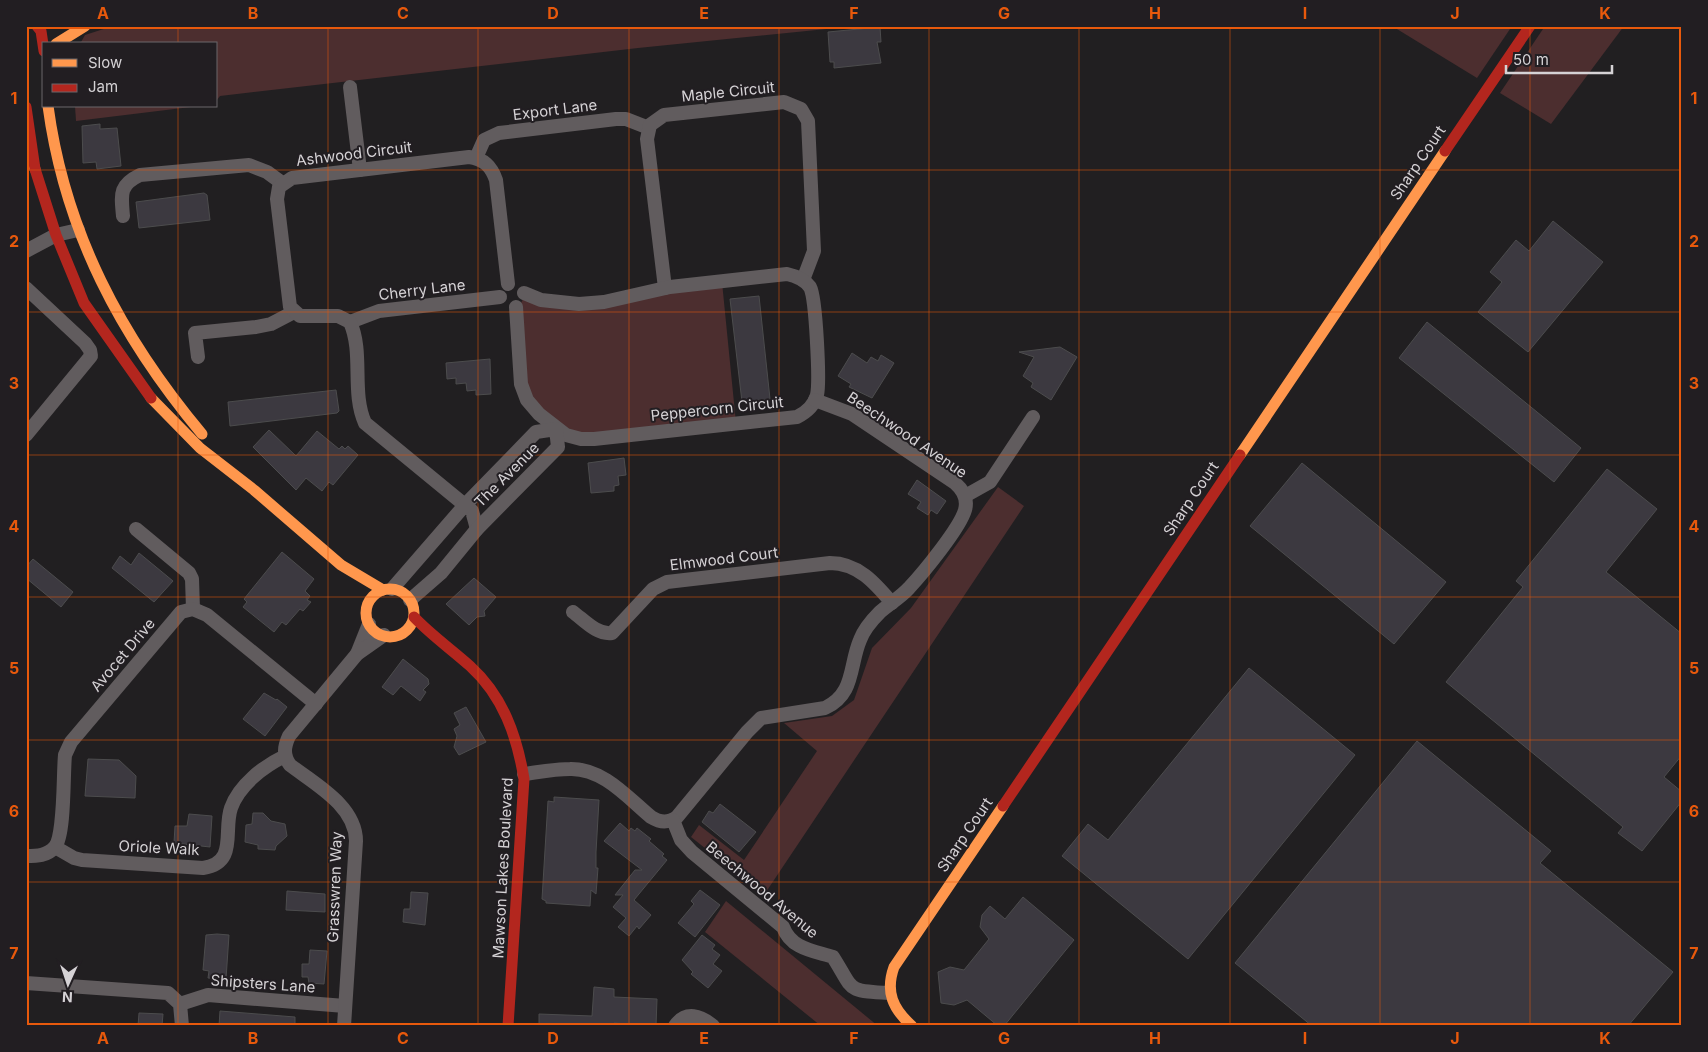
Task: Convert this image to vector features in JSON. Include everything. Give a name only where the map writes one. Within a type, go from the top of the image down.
[{"type":"street","points":[[37,26],[41,31],[43,42]]},
{"type":"street","points":[[59,42],[85,26]]},
{"type":"street","name":"Sharp Court","points":[[889,993],[890,978],[894,967],[1530,26]]},
{"type":"street","points":[[350,86],[360,170]]},
{"type":"street","name":"Maple Circuit","points":[[649,128],[654,120],[664,115],[786,102],[801,108],[806,115],[809,126],[814,250],[803,280]]},
{"type":"street","points":[[26,107],[35,169]]},
{"type":"street","points":[[48,108],[56,162],[78,230],[107,294],[129,335],[186,416],[254,490]]},
{"type":"street","name":"Export Lane","points":[[476,158],[484,140],[499,133],[616,119],[626,119],[649,128]]},
{"type":"street","points":[[649,128],[647,139],[665,288]]},
{"type":"street","points":[[26,145],[56,235],[84,303],[153,401],[200,448],[254,490],[341,565],[388,590],[404,594],[410,600],[414,617],[410,626],[400,634],[384,635],[376,632],[360,596]]},
{"type":"street","name":"Ashwood Circuit","points":[[294,312],[289,300],[277,199],[282,183],[292,178],[469,157],[476,158]]},
{"type":"street","points":[[476,158],[492,169],[496,180],[508,284]]},
{"type":"street","points":[[123,216],[121,196],[124,187],[129,180],[140,175],[249,165],[267,172],[282,183]]},
{"type":"street","points":[[26,251],[56,235],[78,230]]},
{"type":"street","points":[[524,293],[522,302],[516,307],[508,306],[500,297],[502,289],[508,284],[518,285],[524,293],[542,300],[591,303],[620,300],[665,288],[787,274],[803,280],[810,288],[814,299],[818,385],[815,400]]},
{"type":"street","points":[[26,288],[85,343],[90,350],[91,356],[26,435]]},
{"type":"street","name":"Cherry Lane","points":[[350,322],[379,311],[500,297]]},
{"type":"street","name":"Peppercorn Circuit","points":[[516,307],[522,391],[532,408],[556,429],[571,437],[589,439],[797,416],[808,410],[815,400]]},
{"type":"street","points":[[198,357],[195,333],[271,324],[294,312],[300,316],[307,317],[338,316],[350,322],[355,339],[361,410],[365,423],[445,491],[472,511],[477,529]]},
{"type":"street","name":"Beechwood Avenue","points":[[815,400],[852,414],[955,483],[965,496],[963,514],[942,546],[909,589],[892,602],[864,630],[859,642],[850,680],[840,698],[820,709],[761,718],[673,820],[681,840],[692,852],[783,927],[786,936],[811,953],[833,956],[847,984],[862,992],[889,993]]},
{"type":"street","points":[[965,496],[990,482],[1034,416]]},
{"type":"street","name":"The Avenue","points":[[388,590],[465,505],[536,432],[556,429],[558,446],[477,529],[441,573],[410,600]]},
{"type":"street","points":[[136,529],[189,573],[192,579],[194,609],[207,614],[316,704]]},
{"type":"street","name":"Elmwood Court","points":[[573,612],[598,631],[604,634],[612,633],[653,589],[667,582],[830,563],[853,567],[875,583],[892,602]]},
{"type":"street","points":[[341,565],[355,585]]},
{"type":"street","points":[[357,654],[373,596],[388,590]]},
{"type":"street","name":"Avocet Drive","points":[[54,847],[60,837],[67,749],[176,616],[186,610],[194,609]]},
{"type":"street","name":"Mawson Lakes Boulevard","points":[[414,617],[473,669],[498,699],[520,747],[524,774],[508,1026]]},
{"type":"street","name":"Mawson Lakes Boulevard","points":[[400,634],[448,648]]},
{"type":"street","points":[[285,756],[284,748],[289,736],[357,654],[384,635]]},
{"type":"street","name":"Oriole Walk","points":[[54,847],[74,858],[82,860],[203,868],[214,865],[226,853],[229,816],[234,800],[260,771],[285,756]]},
{"type":"street","name":"Grasswren Way","points":[[285,756],[290,765],[345,809],[354,827],[356,841],[344,1026]]},
{"type":"street","points":[[524,774],[569,768],[589,772],[606,780],[651,817],[663,822],[673,820]]},
{"type":"street","points":[[26,856],[43,855],[54,847]]},
{"type":"street","points":[[26,983],[162,992],[174,996],[180,1004],[182,1026]]},
{"type":"street","points":[[889,993],[895,1009],[912,1026]]},
{"type":"street","name":"Shipsters Lane","points":[[180,1004],[208,995],[345,1006]]},
{"type":"street","points":[[675,1026],[682,1018],[694,1016],[700,1017],[713,1026]]},
{"type":"shaded area","points":[[113,26],[856,26],[638,48],[220,96],[218,98],[218,42],[81,42],[85,35]]},
{"type":"shaded area","points":[[1392,26],[1512,26],[1477,78]]},
{"type":"shaded area","points":[[1545,26],[1624,26],[1551,124],[1500,93]]},
{"type":"shaded area","points":[[75,108],[183,108],[76,121]]},
{"type":"shaded area","points":[[722,282],[736,423],[581,439],[529,404],[520,305],[524,297],[554,301]]},
{"type":"shaded area","points":[[998,487],[1024,506],[764,895],[691,837],[699,825],[744,860],[817,751],[784,723],[832,716],[854,700],[872,648],[911,608]]},
{"type":"shaded area","points":[[726,901],[878,1026],[821,1026],[705,932]]},
{"type":"building","points":[[880,27],[881,42],[877,42],[881,63],[834,68],[834,62],[830,62],[828,32]]},
{"type":"building","points":[[100,124],[100,129],[117,128],[121,166],[97,169],[96,162],[83,163],[82,126]]},
{"type":"building","points":[[204,193],[207,195],[210,220],[139,228],[136,202]]},
{"type":"building","points":[[1553,221],[1603,262],[1528,352],[1478,312],[1502,282],[1490,272],[1516,240],[1529,251]]},
{"type":"building","points":[[759,296],[770,399],[742,402],[730,299]]},
{"type":"building","points":[[1427,322],[1581,448],[1554,482],[1399,358]]},
{"type":"building","points":[[1060,347],[1077,357],[1051,400],[1031,387],[1033,383],[1023,376],[1034,357],[1019,352]]},
{"type":"building","points":[[852,353],[867,363],[871,357],[878,361],[881,355],[894,363],[872,398],[849,387],[851,384],[838,376]]},
{"type":"building","points":[[490,359],[491,394],[476,395],[476,390],[467,391],[466,383],[456,384],[456,378],[447,379],[446,363]]},
{"type":"building","points":[[336,390],[339,411],[337,413],[230,426],[228,402]]},
{"type":"building","points":[[269,430],[296,456],[317,431],[339,449],[342,446],[345,449],[348,446],[358,455],[333,485],[329,482],[322,491],[306,478],[296,490],[253,447]]},
{"type":"building","points":[[624,458],[626,475],[618,476],[619,485],[614,486],[614,491],[591,493],[588,463]]},
{"type":"building","points":[[1302,463],[1446,582],[1394,644],[1250,526]]},
{"type":"building","points":[[1607,469],[1657,509],[1606,572],[1682,634],[1682,755],[1664,777],[1682,792],[1682,801],[1642,851],[1618,833],[1623,827],[1446,682],[1523,587],[1516,581]]},
{"type":"building","points":[[917,480],[946,501],[937,514],[931,510],[928,515],[917,508],[921,502],[908,494]]},
{"type":"building","points":[[282,552],[314,579],[305,591],[310,596],[307,600],[311,602],[303,611],[300,609],[286,625],[282,622],[274,632],[243,607],[247,602],[244,599]]},
{"type":"building","points":[[139,553],[173,581],[154,602],[112,568],[120,556],[131,565]]},
{"type":"building","points":[[33,559],[73,592],[61,607],[26,578],[26,567]]},
{"type":"building","points":[[474,578],[496,597],[484,611],[485,616],[477,617],[469,625],[446,604]]},
{"type":"building","points":[[403,659],[428,679],[429,684],[423,690],[426,692],[420,701],[401,686],[393,695],[382,687]]},
{"type":"building","points":[[1249,668],[1355,755],[1188,959],[1062,856],[1088,824],[1108,840]]},
{"type":"building","points":[[264,693],[277,699],[287,707],[265,736],[243,719]]},
{"type":"building","points":[[466,707],[486,742],[459,755],[454,747],[457,736],[454,729],[460,725],[454,713]]},
{"type":"building","points":[[1417,741],[1551,851],[1540,863],[1673,972],[1628,1026],[1312,1026],[1235,963]]},
{"type":"building","points":[[88,759],[119,760],[136,776],[135,798],[85,796]]},
{"type":"building","points":[[554,797],[599,800],[596,894],[591,890],[590,906],[546,903],[542,899],[548,801],[554,802]]},
{"type":"building","points":[[720,804],[756,832],[739,852],[702,822],[709,811],[713,813]]},
{"type":"building","points":[[253,813],[263,813],[271,821],[285,824],[287,836],[276,846],[275,850],[258,849],[258,845],[245,842],[246,825],[252,824]]},
{"type":"building","points":[[189,814],[212,816],[210,847],[174,843],[175,826],[187,826]]},
{"type":"building","points":[[620,823],[629,831],[631,828],[635,831],[637,828],[651,839],[649,841],[664,854],[662,856],[667,860],[634,900],[651,915],[639,929],[637,926],[629,936],[618,927],[626,918],[613,907],[623,895],[615,895],[635,870],[642,870],[604,841]]},
{"type":"building","points":[[700,890],[720,905],[695,937],[678,923],[694,904],[691,901]]},
{"type":"building","points":[[287,891],[325,894],[325,912],[286,910]]},
{"type":"building","points":[[411,892],[428,893],[425,925],[403,922],[404,909],[410,909]]},
{"type":"building","points":[[1023,897],[1074,940],[1004,1026],[998,1026],[967,1000],[954,1005],[941,1003],[938,972],[950,967],[964,970],[989,939],[980,927],[982,915],[990,906],[1005,919]]},
{"type":"building","points":[[206,935],[229,935],[226,979],[208,978],[209,971],[203,970]]},
{"type":"building","points":[[702,935],[715,945],[712,949],[720,955],[713,964],[722,971],[708,988],[691,974],[693,972],[682,960]]},
{"type":"building","points":[[310,950],[327,951],[324,984],[309,983],[308,977],[302,977],[302,964],[309,964]]},
{"type":"building","points":[[594,987],[614,989],[614,997],[657,999],[656,1026],[614,1023],[614,1026],[539,1026],[539,1014],[592,1016]]},
{"type":"building","points":[[220,1011],[295,1017],[295,1026],[219,1026]]},
{"type":"building","points":[[139,1013],[163,1014],[162,1026],[138,1026]]},
{"type":"traffic: slow","points":[[59,42],[85,26]]},
{"type":"traffic: slow","points":[[48,108],[56,152],[68,197],[83,240],[101,281],[122,321],[146,360],[202,434]]},
{"type":"traffic: slow","points":[[26,145],[35,169]]},
{"type":"traffic: slow","points":[[1240,455],[1445,151]]},
{"type":"traffic: slow","points":[[151,398],[200,448],[254,490],[341,565],[383,590]]},
{"type":"traffic: slow","points":[[390,589],[399,591],[407,596],[412,604],[414,613],[412,622],[407,630],[399,635],[390,637],[381,635],[373,630],[368,622],[366,613],[368,604],[373,596],[381,591],[390,589]]},
{"type":"traffic: slow","points":[[912,1026],[905,1020],[892,1000],[890,984],[894,967],[1003,806]]},
{"type":"traffic: jam","points":[[37,26],[41,31],[43,42]]},
{"type":"traffic: jam","points":[[1445,151],[1530,26]]},
{"type":"traffic: jam","points":[[26,107],[35,169],[56,235],[84,303],[151,398]]},
{"type":"traffic: jam","points":[[1003,806],[1240,455]]},
{"type":"traffic: jam","points":[[414,617],[470,666],[491,690],[513,732],[521,763],[524,779],[508,1026]]}]
